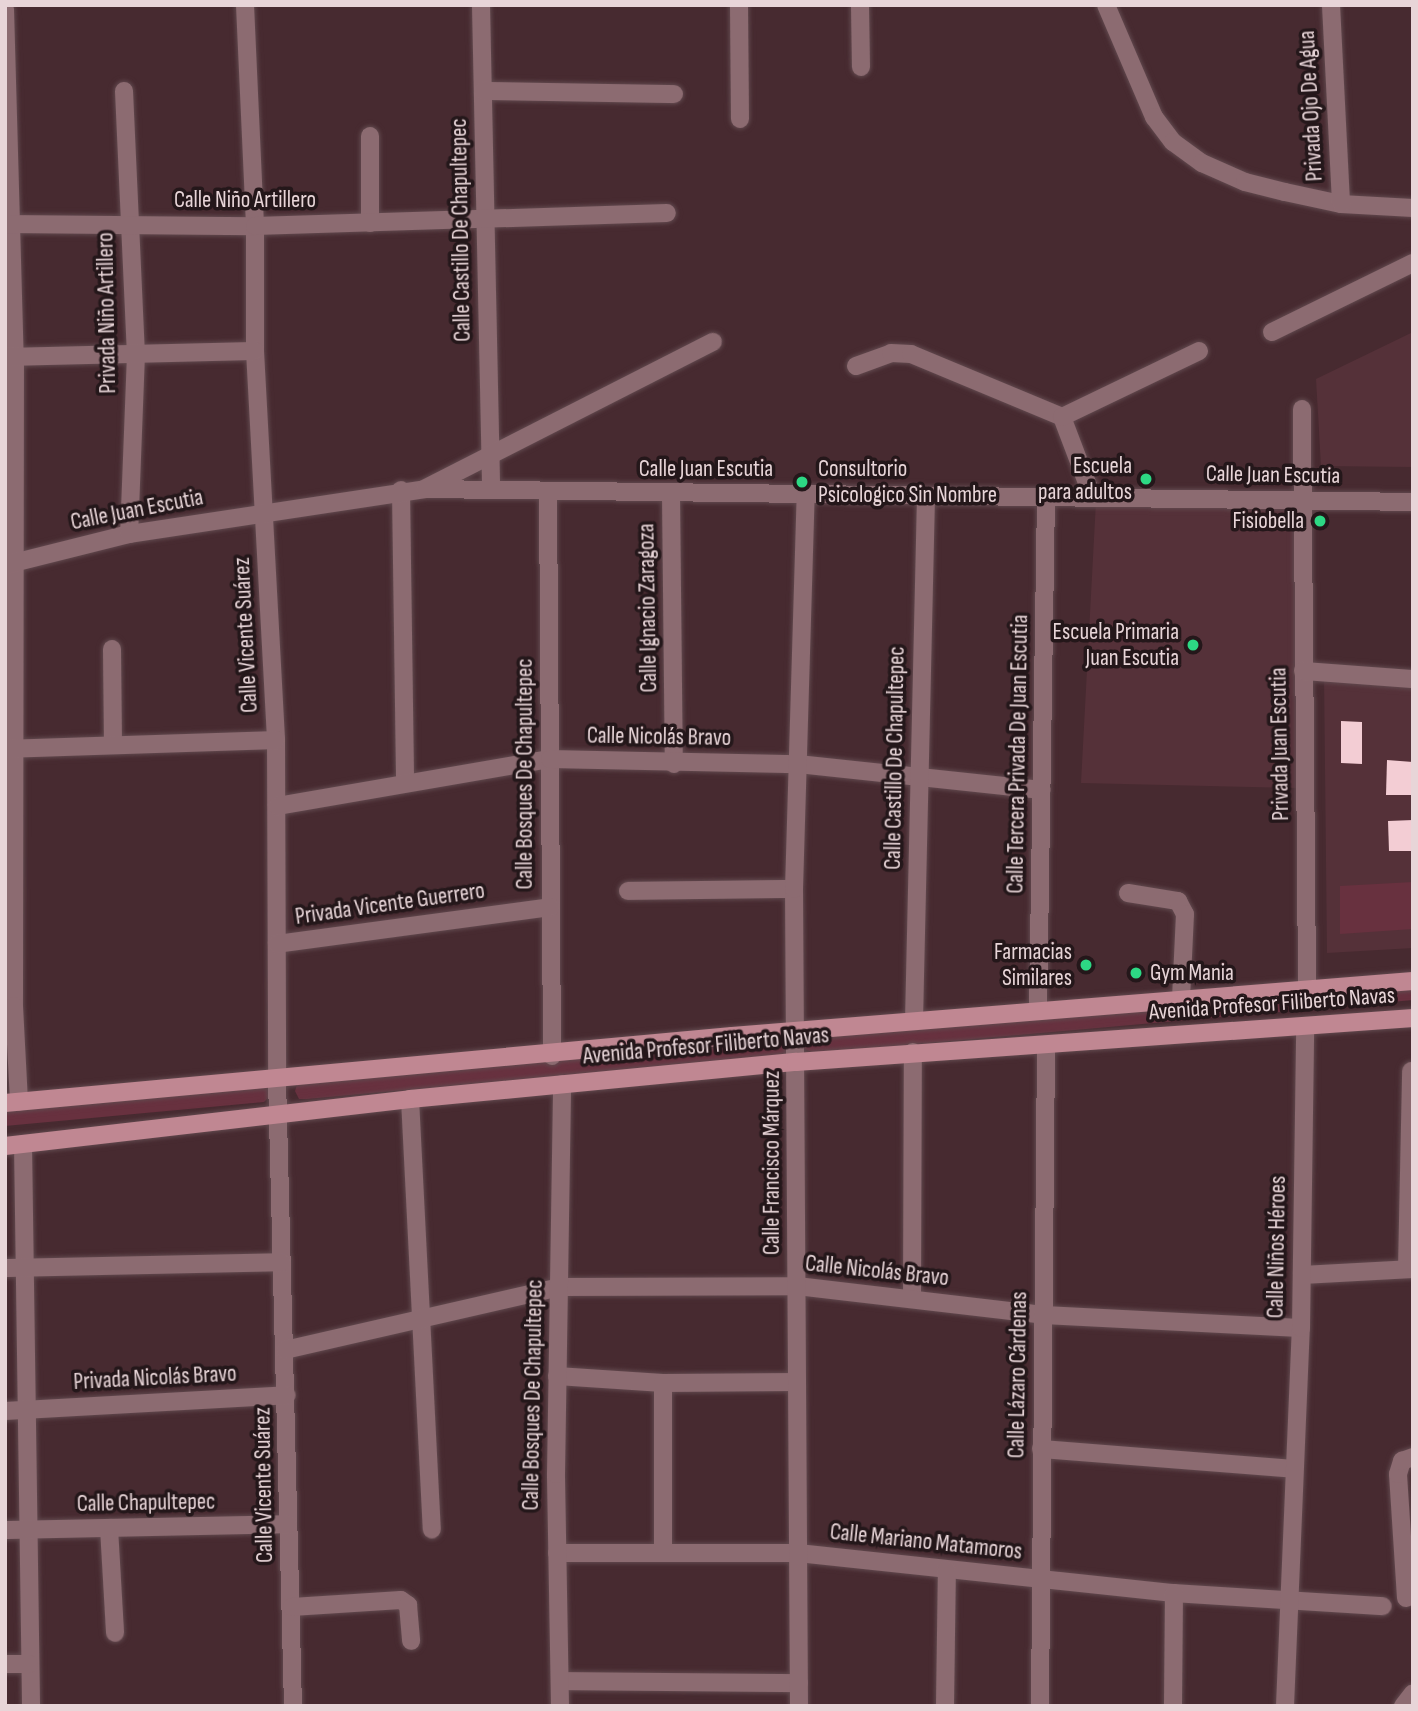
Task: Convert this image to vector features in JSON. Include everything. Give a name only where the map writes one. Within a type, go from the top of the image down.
[{"type":"main road","name":"Avenida Profesor Filiberto Navas","points":[[12,1102],[1307,987],[1413,981]]},
{"type":"main road","name":"Avenida Profesor Filiberto Navas","points":[[14,1145],[410,1099],[796,1062],[1413,1018]]},
{"type":"street","name":"Calle Vicente Suárez","points":[[244,5],[255,226],[255,351],[276,740],[277,1079],[287,1395],[292,1706]]},
{"type":"street","name":"Calle Castillo De Chapultepec","points":[[481,5],[491,490]]},
{"type":"street","points":[[738,5],[740,119]]},
{"type":"street","points":[[860,5],[861,67]]},
{"type":"street","points":[[1105,5],[1154,117],[1173,142],[1220,173],[1340,204],[1413,208]]},
{"type":"street","name":"Privada Ojo De Agua","points":[[1331,5],[1340,204]]},
{"type":"street","points":[[5,9],[10,357],[12,1102]]},
{"type":"street","name":"Privada Niño Artillero","points":[[124,91],[136,354],[129,534]]},
{"type":"street","points":[[483,91],[674,94]]},
{"type":"street","points":[[370,136],[370,223]]},
{"type":"street","points":[[485,220],[667,213]]},
{"type":"street","name":"Calle Niño Artillero","points":[[9,224],[255,226],[485,220]]},
{"type":"street","points":[[1272,332],[1413,263]]},
{"type":"street","points":[[425,489],[713,342]]},
{"type":"street","points":[[10,357],[255,351]]},
{"type":"street","points":[[1062,418],[1199,351]]},
{"type":"street","points":[[856,366],[891,353],[911,354],[1062,418],[1092,496]]},
{"type":"street","name":"Privada Juan Escutia","points":[[1302,409],[1307,987]]},
{"type":"street","points":[[401,490],[405,781]]},
{"type":"street","name":"Calle Juan Escutia","points":[[10,564],[129,534],[401,490],[1046,498],[1092,496],[1413,502]]},
{"type":"street","name":"Calle Bosques De Chapultepec","points":[[548,492],[552,1056]]},
{"type":"street","name":"Calle Ignacio Zaragoza","points":[[671,494],[674,764]]},
{"type":"street","name":"Calle Francisco Márquez","points":[[799,1706],[794,889],[806,494]]},
{"type":"street","name":"Calle Castillo De Chapultepec","points":[[914,1021],[926,496]]},
{"type":"street","name":"Calle Tercera Privada De Juan Escutia","points":[[1038,1011],[1046,498]]},
{"type":"street","points":[[112,649],[113,746]]},
{"type":"street","points":[[1303,671],[1413,680]]},
{"type":"street","points":[[11,749],[276,740]]},
{"type":"street","name":"Calle Nicolás Bravo","points":[[277,806],[405,781],[550,759],[674,764],[798,764],[1042,790]]},
{"type":"street","points":[[628,891],[794,889]]},
{"type":"street","points":[[1128,893],[1178,901],[1185,914],[1181,999]]},
{"type":"street","name":"Privada Vicente Guerrero","points":[[277,944],[551,907]]},
{"type":"street","name":"Calle Niños Héroes","points":[[1285,1706],[1301,1328],[1305,1026]]},
{"type":"street","name":"Calle Lázaro Cárdenas","points":[[1040,1706],[1046,1046]]},
{"type":"street","points":[[912,1298],[913,1052]]},
{"type":"street","points":[[1301,1275],[1410,1269],[1411,1071]]},
{"type":"street","name":"Calle Bosques De Chapultepec","points":[[560,1706],[557,1376],[562,1084]]},
{"type":"street","points":[[410,1099],[419,1318],[432,1529]]},
{"type":"street","points":[[14,1145],[27,1268],[25,1530],[31,1706]]},
{"type":"street","points":[[5,1268],[282,1262]]},
{"type":"street","name":"Calle Nicolás Bravo","points":[[285,1350],[559,1287],[797,1286],[1043,1315],[1301,1328]]},
{"type":"street","points":[[557,1376],[663,1383],[797,1382]]},
{"type":"street","points":[[663,1383],[663,1552]]},
{"type":"street","name":"Privada Nicolás Bravo","points":[[5,1411],[287,1395]]},
{"type":"street","points":[[1041,1449],[1294,1469]]},
{"type":"street","points":[[1406,1598],[1398,1474],[1407,1459]]},
{"type":"street","name":"Calle Chapultepec","points":[[5,1530],[288,1524]]},
{"type":"street","points":[[109,1528],[115,1633]]},
{"type":"street","name":"Calle Mariano Matamoros","points":[[557,1553],[798,1553],[1174,1593],[1288,1603],[1383,1606]]},
{"type":"street","points":[[946,1706],[947,1570]]},
{"type":"street","points":[[1173,1706],[1174,1593]]},
{"type":"street","points":[[292,1607],[401,1600],[408,1605],[411,1641]]},
{"type":"street","points":[[5,1664],[29,1664]]},
{"type":"street","points":[[561,1681],[799,1683]]},
{"type":"street","points":[[1403,1706],[1413,1693]]},
{"type":"shaded area","points":[[1413,332],[1413,467],[1321,466],[1316,379]]},
{"type":"shaded area","name":"Escuela Primaria Juan Escutia","points":[[1096,501],[1300,506],[1297,788],[1081,783]]},
{"type":"shaded area","points":[[1324,673],[1413,681],[1413,948],[1327,953]]},
{"type":"shaded area","points":[[1413,882],[1413,929],[1340,934],[1340,886]]},
{"type":"shaded area","points":[[1413,984],[1413,1000],[815,1053],[804,1049],[807,1037]]},
{"type":"shaded area","points":[[779,1039],[788,1043],[789,1052],[784,1055],[307,1099],[299,1099],[295,1091],[297,1085]]},
{"type":"shaded area","points":[[268,1086],[271,1095],[264,1102],[5,1126],[5,1110]]},
{"type":"building","points":[[1341,721],[1362,722],[1362,764],[1341,763]]},
{"type":"building","points":[[1387,760],[1413,762],[1413,795],[1386,795]]},
{"type":"building","points":[[1413,820],[1413,851],[1389,851],[1388,821]]},
{"type":"place","name":"Escuela para adultos","points":[[1146,479]]},
{"type":"place","name":"Consultorio Psicologico Sin Nombre","points":[[802,482]]},
{"type":"place","name":"Fisiobella","points":[[1320,521]]},
{"type":"place","name":"Escuela Primaria Juan Escutia","points":[[1193,645]]},
{"type":"place","name":"Farmacias Similares","points":[[1086,965]]},
{"type":"place","name":"Gym Mania","points":[[1136,973]]}]
